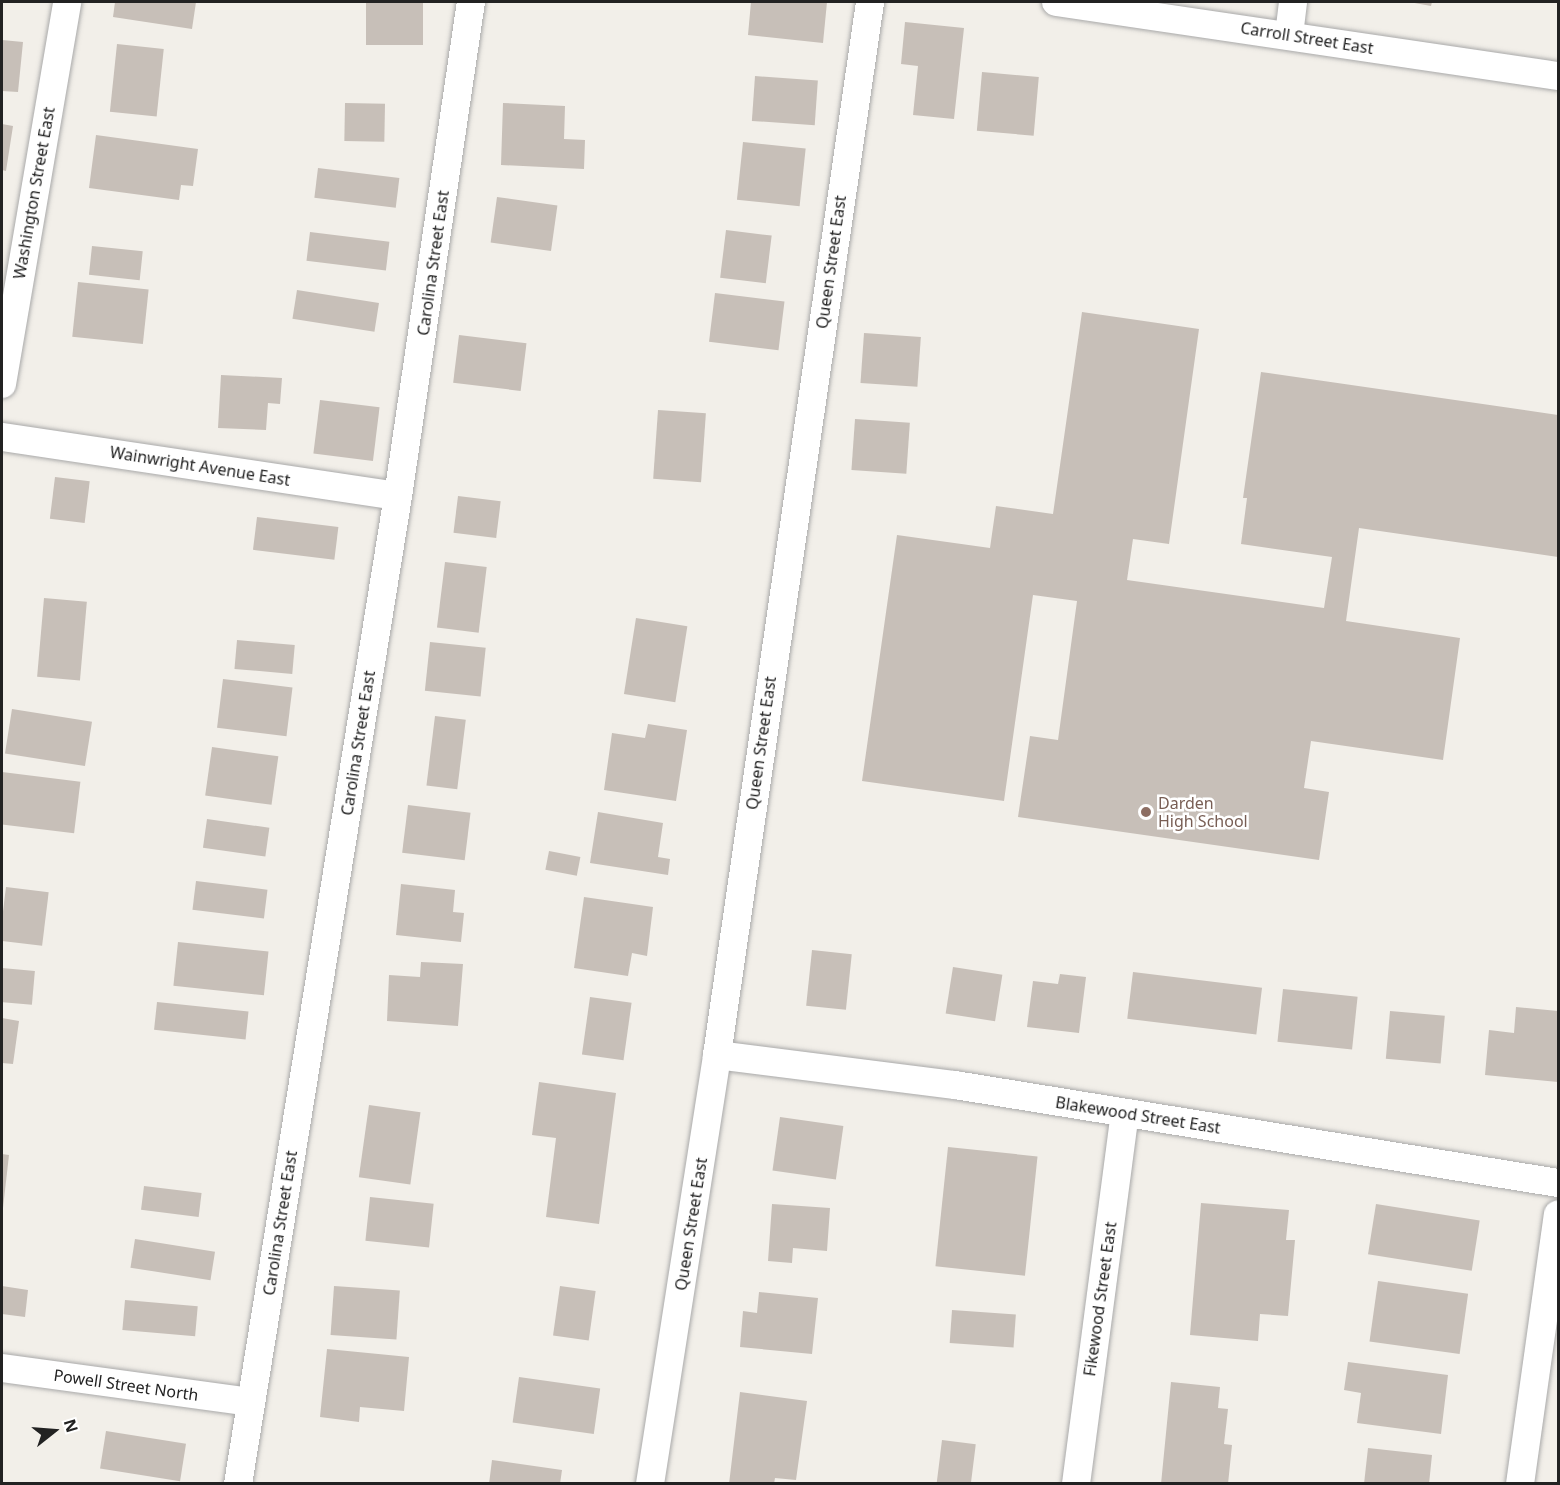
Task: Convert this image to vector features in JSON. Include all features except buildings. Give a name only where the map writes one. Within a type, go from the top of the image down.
[{"type":"street","name":"Washington Street East","points":[[2,384],[67,2]]},
{"type":"street","name":"Carolina Street East","points":[[238,1484],[398,496],[471,2]]},
{"type":"street","name":"Queen Street East","points":[[650,1484],[717,1055],[870,2]]},
{"type":"street","name":"Carroll Street East","points":[[1056,2],[1558,76]]},
{"type":"street","points":[[1289,35],[1293,2]]},
{"type":"street","name":"Wainwright Avenue East","points":[[2,437],[398,496]]},
{"type":"street","name":"Blakewood Street East","points":[[717,1055],[955,1085],[1558,1183]]},
{"type":"street","name":"Fikewood Street East","points":[[1076,1484],[1125,1114]]},
{"type":"street","points":[[1520,1484],[1558,1215]]},
{"type":"street","name":"Powell Street North","points":[[2,1368],[250,1402]]},
{"type":"place","name":"Darden High School","points":[[1146,812]]}]
